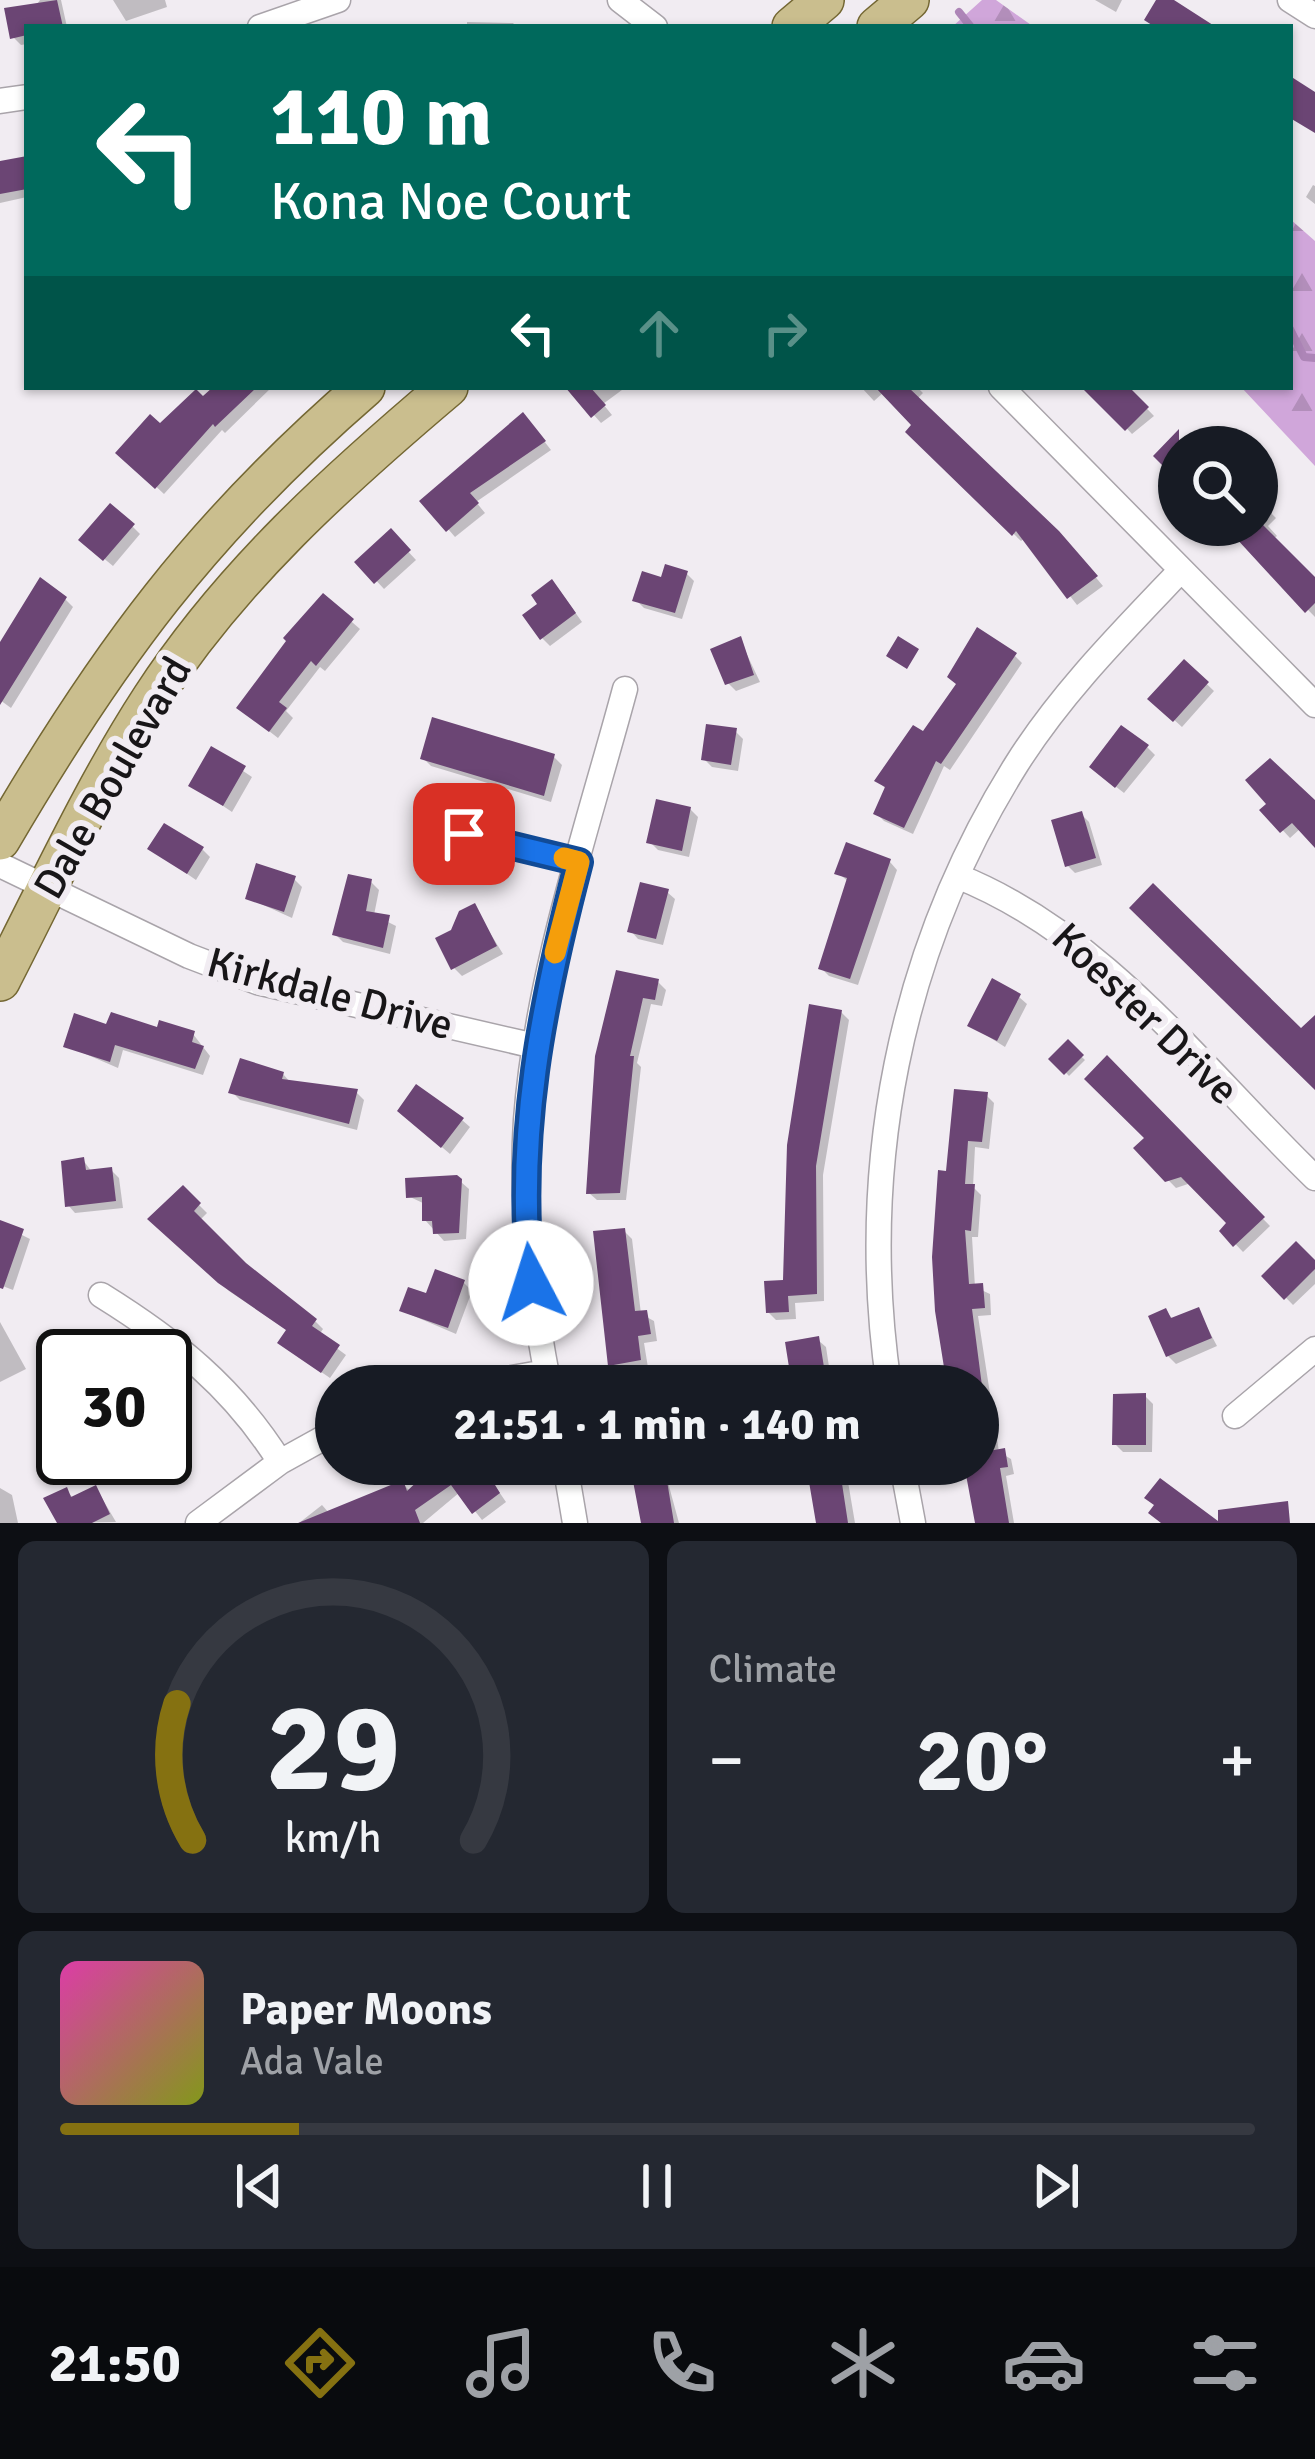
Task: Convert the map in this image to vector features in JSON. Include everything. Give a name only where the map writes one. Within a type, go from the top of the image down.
[{"type":"main road","points":[[796,24],[824,0]]},
{"type":"main road","points":[[881,24],[909,0]]},
{"type":"main road","name":"Dale Boulevard","points":[[0,840],[117,650],[176,574],[241,501],[362,390]]},
{"type":"main road","name":"Dale Boulevard","points":[[0,981],[134,729],[196,637],[333,485],[444,390]]},
{"type":"street","points":[[269,24],[338,0]]},
{"type":"street","points":[[620,0],[651,24]]},
{"type":"street","points":[[1290,0],[1315,16]]},
{"type":"street","points":[[1003,390],[1315,706]]},
{"type":"street","points":[[887,1365],[876,1231],[883,1136],[905,1019],[957,876],[1018,762],[1059,706],[1181,570]]},
{"type":"street","points":[[546,1365],[527,1248],[524,1178],[535,1046],[625,689]]},
{"type":"street","points":[[464,834],[579,862]]},
{"type":"street","name":"Kirkdale Drive","points":[[0,865],[189,956],[257,982],[535,1046]]},
{"type":"street","name":"Koester Drive","points":[[957,876],[1001,894],[1081,944],[1315,1178]]},
{"type":"street","points":[[101,1295],[191,1355],[226,1387],[280,1462]]},
{"type":"street","points":[[1235,1416],[1315,1349]]},
{"type":"street","points":[[198,1523],[280,1462],[315,1443]]},
{"type":"street","points":[[569,1485],[575,1523]]},
{"type":"street","points":[[906,1485],[913,1523]]},
{"type":"green space","points":[[982,0],[996,0],[1030,24],[955,24]]},
{"type":"green space","points":[[1293,222],[1315,241],[1315,466],[1244,390],[1293,390]]},
{"type":"building","points":[[57,0],[62,24],[24,24],[24,36],[10,39],[4,8]]},
{"type":"building","points":[[1156,0],[1174,0],[1211,24],[1150,24],[1144,20]]},
{"type":"building","points":[[1293,78],[1315,92],[1315,133],[1293,120]]},
{"type":"building","points":[[24,157],[24,190],[0,194],[0,161]]},
{"type":"building","points":[[195,390],[203,396],[210,390],[254,390],[215,427],[213,424],[155,489],[115,453],[150,414],[160,423]]},
{"type":"building","points":[[568,390],[593,390],[606,405],[591,418]]},
{"type":"building","points":[[878,390],[911,390],[1059,531],[1098,576],[1067,599],[1016,531],[1012,536],[905,432],[911,425]]},
{"type":"building","points":[[1084,390],[1132,390],[1149,407],[1125,431]]},
{"type":"building","points":[[523,412],[546,441],[470,493],[479,503],[446,532],[419,501]]},
{"type":"building","points":[[110,503],[135,524],[103,561],[78,540]]},
{"type":"building","points":[[391,528],[411,550],[374,584],[354,562]]},
{"type":"building","points":[[1278,540],[1315,577],[1315,603],[1305,613],[1243,546],[1278,546]]},
{"type":"building","points":[[665,564],[688,571],[675,613],[632,601],[642,571],[661,577]]},
{"type":"building","points":[[40,577],[67,597],[0,705],[0,642]]},
{"type":"building","points":[[552,579],[576,613],[540,640],[522,615],[537,604],[531,595]]},
{"type":"building","points":[[323,593],[354,619],[316,666],[311,661],[279,702],[287,708],[269,732],[236,708],[286,641],[283,638]]},
{"type":"building","points":[[977,627],[1017,653],[941,764],[936,761],[904,828],[873,814],[885,787],[874,781],[913,725],[923,731],[956,684],[947,677]]},
{"type":"building","points":[[741,636],[754,675],[725,685],[710,649]]},
{"type":"building","points":[[898,636],[919,649],[907,669],[886,656]]},
{"type":"building","points":[[1184,659],[1209,682],[1173,722],[1147,699]]},
{"type":"building","points":[[432,717],[555,754],[544,796],[420,759]]},
{"type":"building","points":[[706,724],[737,728],[731,765],[701,760]]},
{"type":"building","points":[[1121,725],[1149,745],[1115,788],[1089,767]]},
{"type":"building","points":[[211,746],[246,766],[223,806],[188,786]]},
{"type":"building","points":[[1270,758],[1315,800],[1315,848],[1292,823],[1280,833],[1259,810],[1266,804],[1245,780]]},
{"type":"building","points":[[656,799],[691,807],[682,851],[646,843]]},
{"type":"building","points":[[1082,811],[1096,858],[1065,867],[1051,820]]},
{"type":"building","points":[[164,823],[204,847],[187,874],[147,849]]},
{"type":"building","points":[[846,842],[891,859],[850,979],[818,969],[847,878],[834,874]]},
{"type":"building","points":[[256,863],[296,876],[284,912],[245,899]]},
{"type":"building","points":[[348,874],[372,879],[366,911],[390,915],[383,948],[332,935]]},
{"type":"building","points":[[640,882],[669,889],[656,939],[627,932]]},
{"type":"building","points":[[1153,883],[1301,1028],[1315,1015],[1315,1090],[1129,908]]},
{"type":"building","points":[[475,903],[497,946],[451,970],[435,938],[451,930],[459,911]]},
{"type":"building","points":[[616,970],[659,979],[655,1000],[643,998],[630,1056],[634,1056],[620,1193],[586,1194],[595,1056]]},
{"type":"building","points":[[992,978],[1021,994],[997,1041],[967,1026]]},
{"type":"building","points":[[809,1004],[842,1010],[816,1166],[817,1294],[788,1296],[789,1312],[766,1313],[764,1281],[783,1280],[787,1145]]},
{"type":"building","points":[[111,1012],[157,1027],[159,1020],[195,1031],[192,1042],[204,1046],[195,1069],[115,1045],[110,1062],[63,1047],[74,1013],[106,1024]]},
{"type":"building","points":[[1068,1039],[1084,1055],[1064,1075],[1048,1059]]},
{"type":"building","points":[[1107,1055],[1265,1217],[1233,1247],[1219,1231],[1226,1223],[1181,1177],[1165,1182],[1133,1148],[1144,1138],[1084,1079]]},
{"type":"building","points":[[240,1058],[284,1072],[282,1079],[358,1089],[349,1124],[228,1093]]},
{"type":"building","points":[[416,1084],[464,1118],[441,1148],[397,1111]]},
{"type":"building","points":[[954,1089],[988,1092],[982,1142],[968,1141],[965,1184],[975,1184],[971,1231],[965,1230],[969,1284],[983,1283],[985,1308],[972,1309],[979,1365],[944,1365],[932,1257],[938,1170],[946,1171]]},
{"type":"building","points":[[84,1157],[86,1170],[112,1167],[116,1201],[65,1207],[61,1161]]},
{"type":"building","points":[[457,1175],[462,1179],[459,1233],[433,1234],[432,1221],[422,1221],[422,1197],[406,1198],[405,1178]]},
{"type":"building","points":[[183,1185],[201,1203],[194,1211],[246,1263],[317,1319],[312,1326],[340,1345],[326,1365],[315,1365],[315,1369],[277,1343],[286,1330],[218,1283],[147,1219]]},
{"type":"building","points":[[0,1220],[24,1229],[3,1289],[0,1288]]},
{"type":"building","points":[[625,1228],[635,1311],[647,1310],[651,1334],[638,1336],[641,1360],[608,1365],[593,1231]]},
{"type":"building","points":[[1296,1241],[1315,1260],[1315,1269],[1284,1300],[1261,1276]]},
{"type":"building","points":[[435,1269],[465,1280],[448,1328],[399,1311],[408,1287],[426,1293]]},
{"type":"building","points":[[1199,1307],[1212,1338],[1166,1357],[1148,1316],[1166,1308],[1171,1318]]},
{"type":"building","points":[[819,1336],[824,1365],[789,1365],[785,1342]]},
{"type":"building","points":[[1146,1393],[1146,1445],[1112,1445],[1113,1394]]},
{"type":"building","points":[[1005,1448],[1008,1467],[1000,1468],[1009,1523],[975,1523],[968,1485],[999,1485],[999,1449]]},
{"type":"building","points":[[1160,1478],[1218,1521],[1218,1510],[1288,1501],[1290,1523],[1161,1523],[1148,1513],[1154,1505],[1144,1498]]},
{"type":"building","points":[[96,1485],[110,1514],[92,1523],[57,1523],[43,1498],[67,1487],[71,1497]]},
{"type":"building","points":[[391,1485],[405,1485],[407,1491],[413,1485],[451,1485],[415,1510],[420,1523],[298,1523]]},
{"type":"building","points":[[451,1485],[495,1485],[500,1493],[472,1514]]},
{"type":"building","points":[[634,1485],[668,1485],[674,1523],[641,1523]]},
{"type":"building","points":[[810,1485],[842,1485],[848,1523],[816,1523]]},
{"type":"waterway","points":[[959,12],[969,24]]},
{"type":"waterway","points":[[1293,335],[1304,357],[1315,358]]},
{"type":"slow traffic","points":[[555,953],[579,862],[564,858]]},
{"type":"route","points":[[464,834],[579,862],[548,981],[526,1121],[524,1178],[531,1283]]}]
